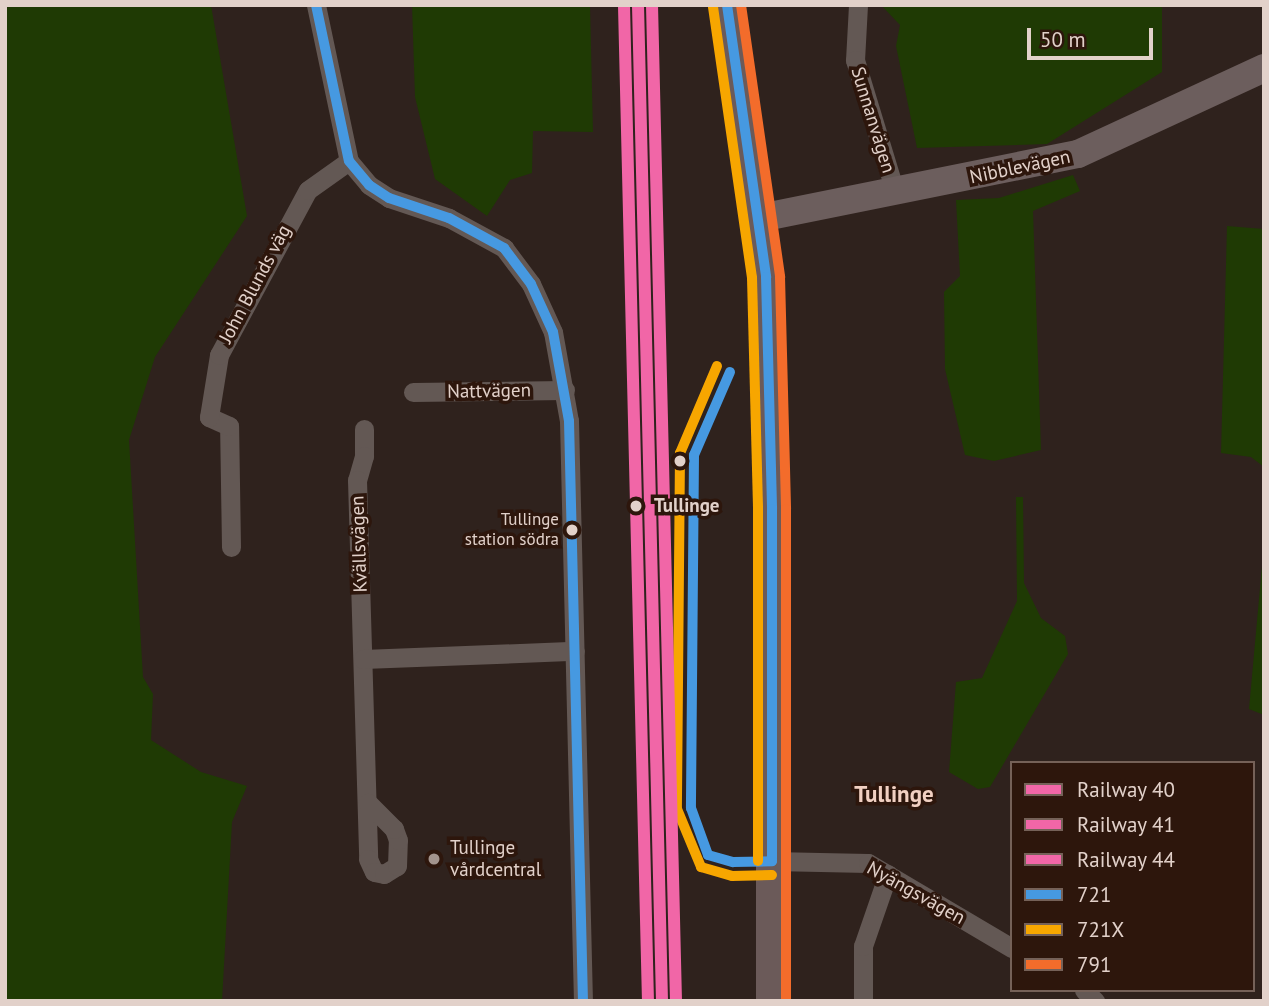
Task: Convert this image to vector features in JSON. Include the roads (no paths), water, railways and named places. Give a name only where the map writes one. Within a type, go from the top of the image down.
[{"type":"main road","points":[[727,5],[760,218],[772,509],[772,1001]]},
{"type":"street","points":[[316,5],[349,161],[369,185],[389,198],[449,218],[504,248],[543,307],[554,332],[565,390],[575,650],[583,1001]]},
{"type":"street","name":"Sunnanvägen","points":[[858,5],[855,60],[895,192]]},
{"type":"street","name":"Nibblevägen","points":[[760,218],[1078,154],[1264,68]]},
{"type":"street","name":"John Blunds väg","points":[[231,547],[229,426],[209,417],[209,394],[219,355],[308,190],[349,161]]},
{"type":"street","name":"Nattvägen","points":[[413,391],[565,390]]},
{"type":"street","name":"Kvällsvägen","points":[[364,429],[364,456],[357,480],[368,803]]},
{"type":"street","points":[[363,659],[575,650]]},
{"type":"street","name":"Nyängsvägen","points":[[772,861],[848,860],[868,863],[1010,947]]},
{"type":"street","points":[[863,1001],[863,946],[888,874]]},
{"type":"rail line","name":"40","points":[[638,5],[662,1001]]},
{"type":"rail line","name":"44","points":[[652,5],[676,1001]]},
{"type":"rail line","name":"41","points":[[624,6],[648,1001]]},
{"type":"place","name":"Tullinge","points":[[636,506]]},
{"type":"place","name":"Tullinge station södra","points":[[572,530]]},
{"type":"place","name":"Tullinge vårdcentral","points":[[434,859]]},
{"type":"district","name":"Tullinge","points":[[894,794]]}]
